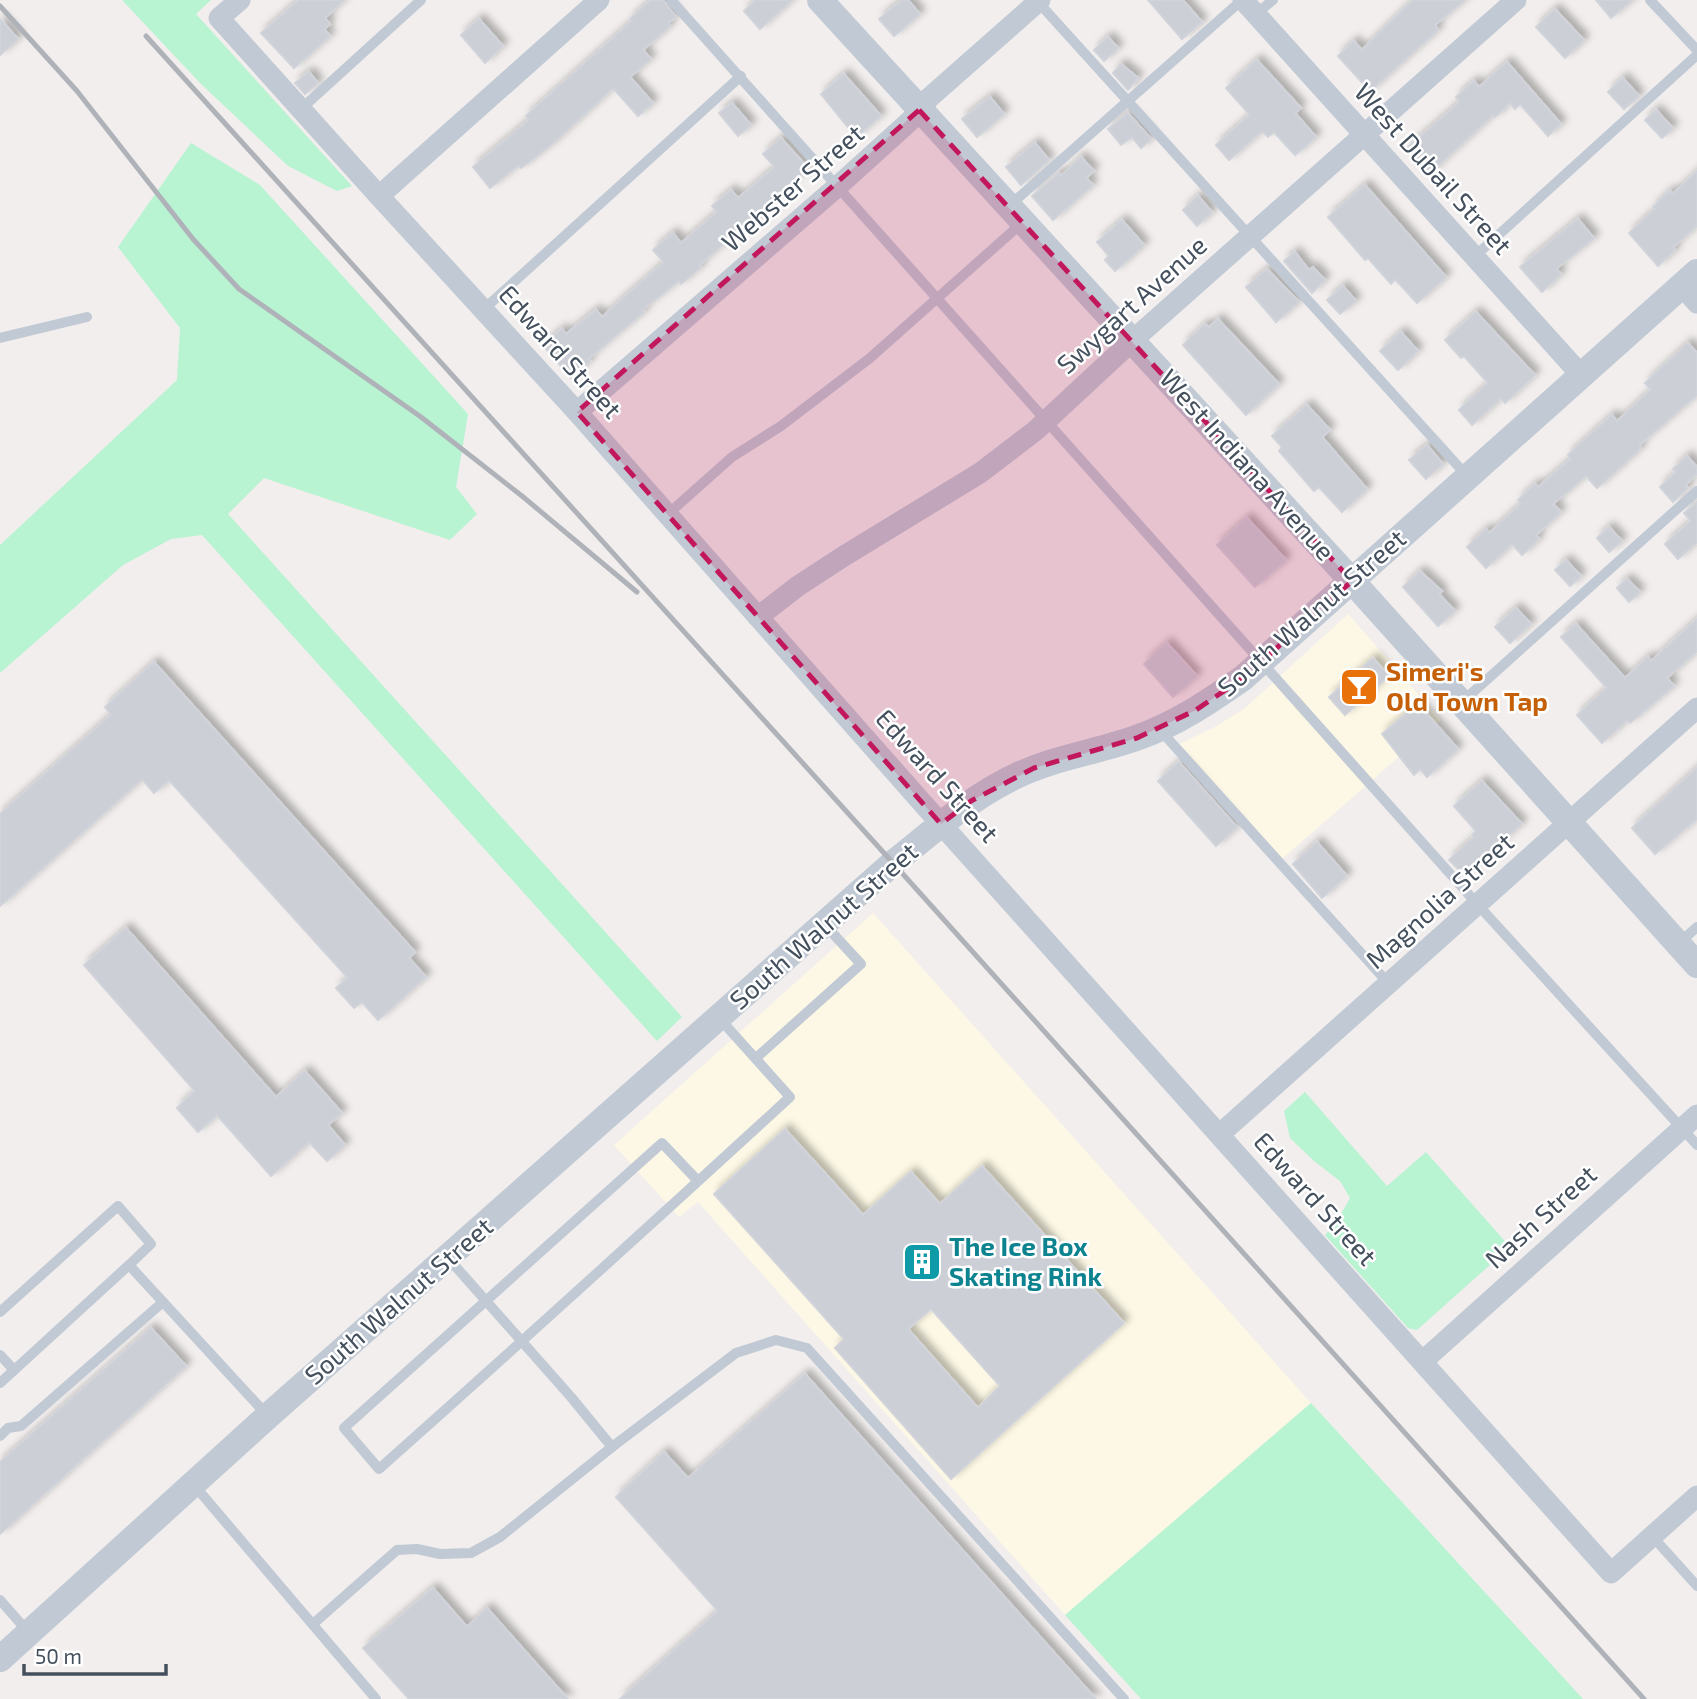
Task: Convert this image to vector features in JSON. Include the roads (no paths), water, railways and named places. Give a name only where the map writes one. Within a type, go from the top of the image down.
[{"type":"street","name":"Edward Street","points":[[240,0],[219,18],[577,412],[1611,1573],[1652,1536]]},
{"type":"street","points":[[379,196],[599,0]]},
{"type":"street","name":"West Indiana Avenue","points":[[820,0],[1133,340],[1569,823],[1688,935],[1697,965]]},
{"type":"street","name":"Swygart Avenue","points":[[758,617],[798,586],[844,556],[980,473],[1046,420],[1516,0]]},
{"type":"street","name":"Webster Street","points":[[577,412],[838,186],[911,120],[1031,3]]},
{"type":"street","name":"West Dubail Street","points":[[1247,5],[1581,376]]},
{"type":"street","name":"South Walnut Street","points":[[0,1658],[268,1416],[893,863],[971,801],[1034,768],[1137,738],[1196,710],[1243,678],[1581,376],[1692,287]]},
{"type":"street","name":"Magnolia Street","points":[[1220,1134],[1697,708]]},
{"type":"street","name":"Nash Street","points":[[1423,1362],[1690,1122]]},
{"type":"street","points":[[1652,1536],[1697,1496]]},
{"type":"lane","points":[[302,109],[421,0]]},
{"type":"lane","points":[[671,0],[1478,905],[1690,1122],[1697,1145]]},
{"type":"lane","points":[[668,514],[732,457],[781,425],[870,358],[937,298],[1128,101],[1247,5],[1273,0]]},
{"type":"lane","points":[[1474,257],[1697,53],[1650,0]]},
{"type":"lane","points":[[1031,3],[1128,101],[1468,477]]},
{"type":"lane","points":[[484,309],[741,76]]},
{"type":"lane","points":[[0,338],[87,317]]},
{"type":"lane","points":[[1461,703],[1697,491]]},
{"type":"lane","points":[[1158,728],[1389,984]]},
{"type":"lane","points":[[756,1058],[860,964],[824,923]]},
{"type":"lane","points":[[698,1181],[662,1143],[344,1427],[379,1468],[522,1341],[698,1181],[790,1097],[719,1017]]},
{"type":"lane","points":[[0,1312],[118,1206],[151,1244],[0,1383]]},
{"type":"lane","points":[[449,1258],[612,1447]]},
{"type":"lane","points":[[129,1265],[268,1416]]},
{"type":"lane","points":[[0,1436],[8,1428],[21,1426],[163,1301]]},
{"type":"lane","points":[[313,1624],[397,1550],[417,1549],[440,1554],[471,1553],[500,1537],[612,1447],[736,1353],[776,1340],[807,1348],[1124,1699]]},
{"type":"lane","points":[[0,1355],[14,1370]]},
{"type":"lane","points":[[194,1485],[376,1699]]},
{"type":"lane","points":[[1652,1536],[1697,1587]]},
{"type":"lane","points":[[0,1600],[29,1633]]},
{"type":"railway","points":[[0,6],[77,91],[193,239],[239,289],[421,417],[522,496],[637,592]]},
{"type":"railway","points":[[146,36],[1644,1699]]},
{"type":"place","name":"Simeri's Old Town Tap","points":[[1359,687]]},
{"type":"place","name":"The Ice Box Skating Rink","points":[[922,1262]]}]
